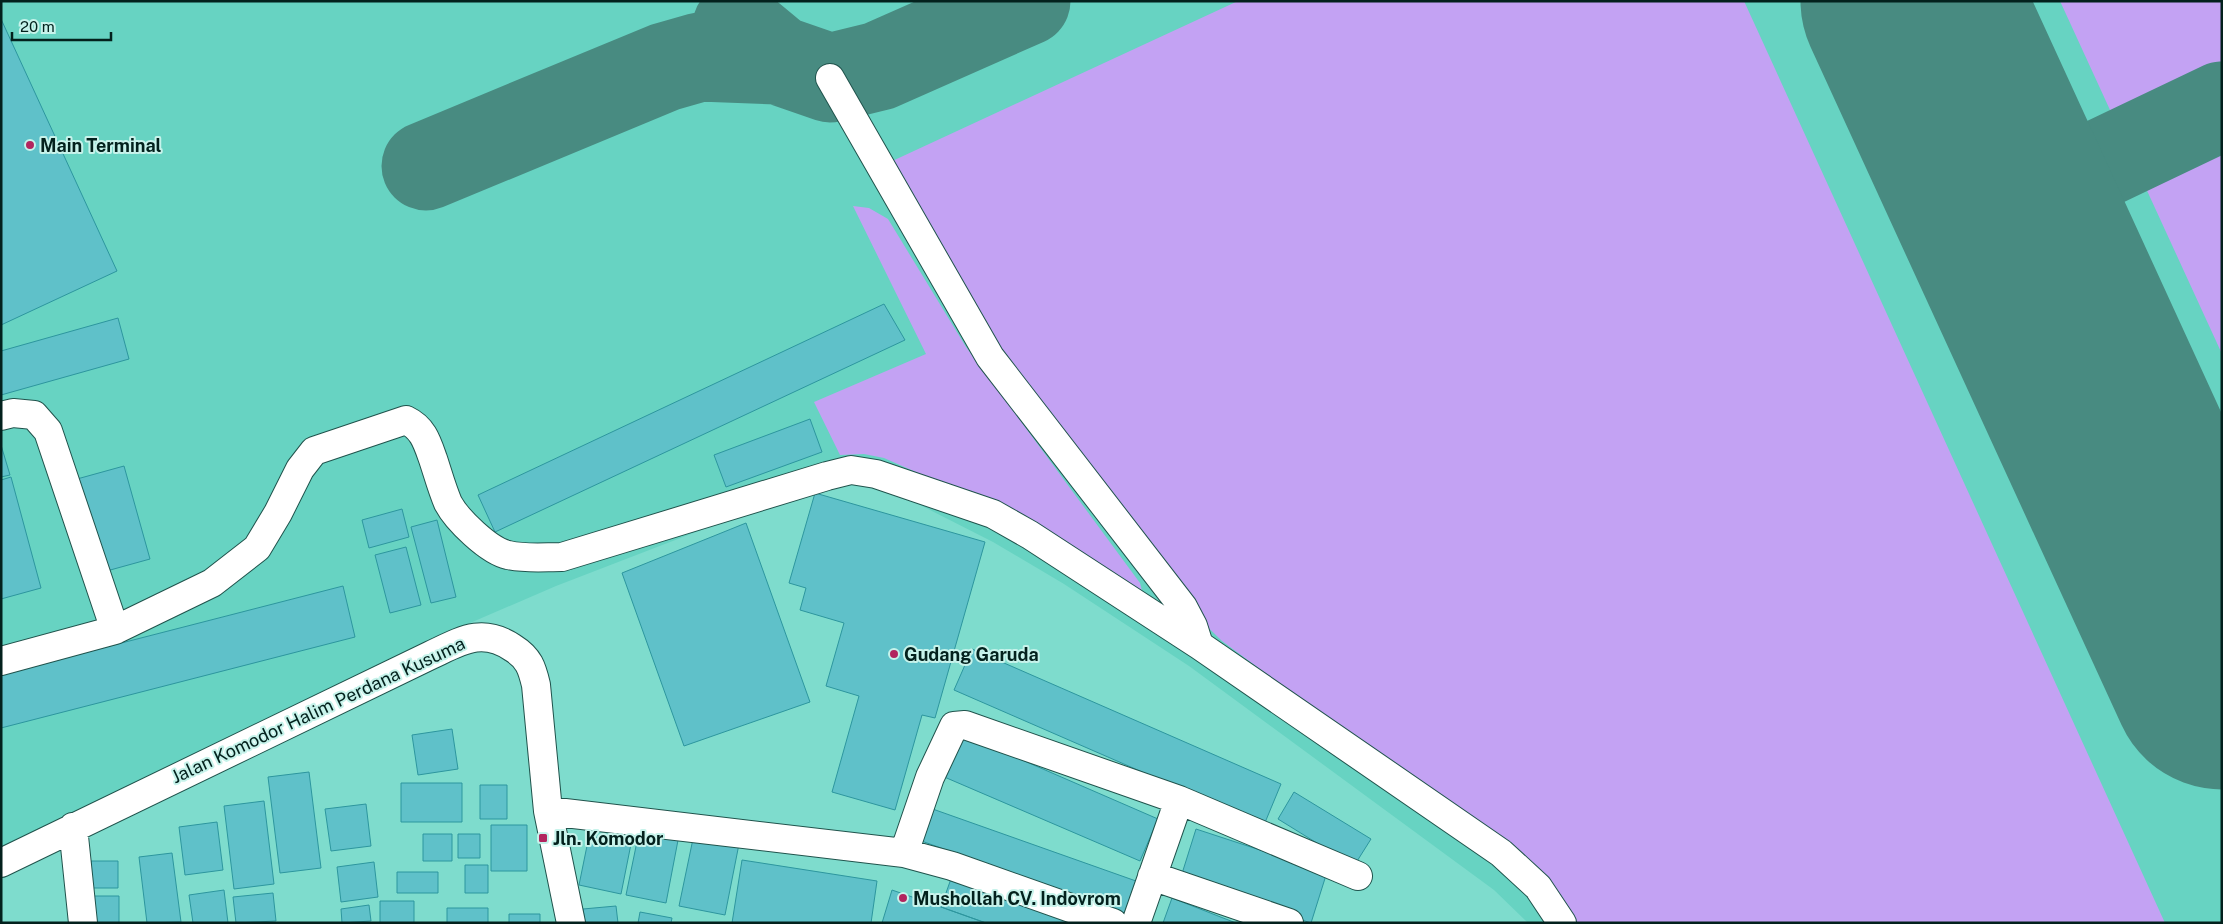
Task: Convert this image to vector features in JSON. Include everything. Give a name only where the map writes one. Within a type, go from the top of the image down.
[{"type":"street","points":[[830,78],[990,357],[1183,607],[1193,626],[1199,645]]},
{"type":"street","points":[[1,416],[13,413],[34,415],[48,432],[115,630]]},
{"type":"street","points":[[1,661],[115,630],[212,583],[257,548],[278,513],[300,469],[314,451],[406,420],[418,426],[425,437],[448,503],[458,518],[493,550],[507,555],[530,558],[562,557],[851,470],[876,474],[993,514],[1030,535],[1199,645],[1502,853],[1538,886],[1562,923]]},
{"type":"street","name":"Jalan Komodor Halim Perdana Kusuma","points":[[1,862],[431,655],[466,639],[486,636],[501,639],[524,654],[532,665],[536,685],[548,811],[571,923]]},
{"type":"street","points":[[904,853],[930,777],[954,726],[958,724],[1179,800],[1358,876]]},
{"type":"street","points":[[1136,923],[1179,800]]},
{"type":"street","points":[[548,811],[904,853],[952,866],[1113,923]]},
{"type":"street","points":[[72,827],[83,923]]},
{"type":"street","points":[[1152,876],[1289,923]]},
{"type":"shaded area","points":[[1,1],[2222,1],[2222,923],[1528,923],[1494,890],[1189,666],[1064,584],[993,542],[865,477],[836,478],[556,586],[470,623],[1,851]]},
{"type":"shaded area","points":[[1238,1],[1744,1],[2165,923],[1577,923],[1561,895],[1539,868],[1499,835],[1272,678],[1222,641],[1189,609],[995,343],[888,163]]},
{"type":"shaded area","points":[[2060,1],[2222,1],[2222,106],[2163,135],[2222,107],[2222,354]]},
{"type":"shaded area","points":[[853,206],[869,208],[888,219],[966,347],[1140,583],[1142,591],[1134,594],[1002,510],[884,458],[864,454],[840,455],[814,402],[926,354]]},
{"type":"building","name":"Main Terminal","points":[[1,19],[117,271],[1,325]]},
{"type":"building","points":[[884,304],[905,340],[495,532],[478,495]]},
{"type":"building","points":[[118,318],[129,359],[1,395],[1,351]]},
{"type":"building","points":[[810,419],[822,452],[726,487],[714,455]]},
{"type":"building","points":[[1,445],[10,475],[1,477]]},
{"type":"building","points":[[124,466],[150,559],[103,572],[77,479]]},
{"type":"building","points":[[11,477],[41,588],[1,599],[1,480]]},
{"type":"building","name":"Gudang Garuda","points":[[815,493],[985,542],[935,718],[922,715],[895,810],[832,792],[859,696],[826,686],[844,623],[800,610],[806,588],[789,583]]},
{"type":"building","points":[[402,509],[409,537],[369,548],[362,520]]},
{"type":"building","points":[[437,520],[456,597],[431,603],[411,527]]},
{"type":"building","points":[[746,523],[810,702],[684,746],[622,573]]},
{"type":"building","points":[[406,547],[421,605],[390,613],[375,555]]},
{"type":"building","points":[[343,586],[355,637],[1,728],[1,674]]},
{"type":"building","points":[[972,649],[1281,784],[1264,825],[954,690]]},
{"type":"building","points":[[452,729],[458,769],[418,775],[412,735]]},
{"type":"building","points":[[960,733],[1158,819],[1140,861],[942,776]]},
{"type":"building","points":[[309,772],[321,868],[280,873],[268,777]]},
{"type":"building","points":[[401,783],[462,783],[462,822],[401,822]]},
{"type":"building","points":[[480,785],[507,785],[507,819],[480,819]]},
{"type":"building","points":[[1294,792],[1371,839],[1354,866],[1278,819]]},
{"type":"building","points":[[264,801],[274,884],[234,889],[224,806]]},
{"type":"building","points":[[366,804],[371,846],[331,851],[325,809]]},
{"type":"building","points":[[927,807],[1136,881],[1124,914],[916,839]]},
{"type":"building","points":[[217,822],[223,870],[185,875],[179,827]]},
{"type":"building","points":[[491,825],[527,825],[527,871],[491,871]]},
{"type":"building","points":[[640,827],[679,835],[666,903],[626,895]]},
{"type":"building","points":[[1196,829],[1327,872],[1311,923],[1180,880]]},
{"type":"building","points":[[423,834],[452,834],[452,861],[423,861]]},
{"type":"building","points":[[458,834],[480,834],[480,858],[458,858]]},
{"type":"building","points":[[694,834],[739,844],[725,915],[679,906]]},
{"type":"building","points":[[589,836],[631,844],[621,894],[579,885]]},
{"type":"building","points":[[172,853],[181,922],[147,923],[139,857]]},
{"type":"building","points":[[742,860],[877,881],[871,923],[732,923]]},
{"type":"building","points":[[91,861],[118,861],[118,888],[91,888]]},
{"type":"building","points":[[374,862],[378,897],[341,902],[337,867]]},
{"type":"building","points":[[465,865],[488,865],[488,893],[465,893]]},
{"type":"building","points":[[397,872],[438,872],[438,893],[397,893]]},
{"type":"building","points":[[952,876],[1072,918],[1070,923],[986,923],[941,907]]},
{"type":"building","points":[[224,890],[228,923],[193,923],[189,895]]},
{"type":"building","name":"Mushollah CV. Indovrom","points":[[892,890],[941,907],[986,923],[882,923]]},
{"type":"building","points":[[273,893],[276,921],[236,923],[233,897]]},
{"type":"building","points":[[89,896],[119,896],[119,923],[89,923]]},
{"type":"building","points":[[1172,898],[1236,923],[1163,923]]},
{"type":"building","points":[[380,901],[414,901],[414,923],[380,923]]},
{"type":"building","points":[[369,905],[371,921],[342,923],[341,909]]},
{"type":"building","points":[[616,906],[618,923],[585,923],[583,909]]},
{"type":"building","points":[[447,908],[488,908],[488,923],[447,923]]},
{"type":"building","points":[[640,912],[672,918],[671,923],[638,923]]},
{"type":"building","points":[[509,914],[540,914],[540,923],[509,923]]},
{"type":"taxiway","points":[[737,26],[778,60],[830,78],[879,66],[1026,1]]},
{"type":"taxiway","points":[[426,166],[665,67],[700,57],[778,60]]},
{"type":"taxiway","points":[[2006,209],[2222,106]]},
{"type":"runway","points":[[1911,1],[2222,679]]},
{"type":"place","name":"Main Terminal","points":[[30,145]]},
{"type":"place","name":"Gudang Garuda","points":[[894,654]]},
{"type":"place","name":"Jln. Komodor","points":[[543,838]]},
{"type":"place","name":"Mushollah CV. Indovrom","points":[[903,898]]}]
